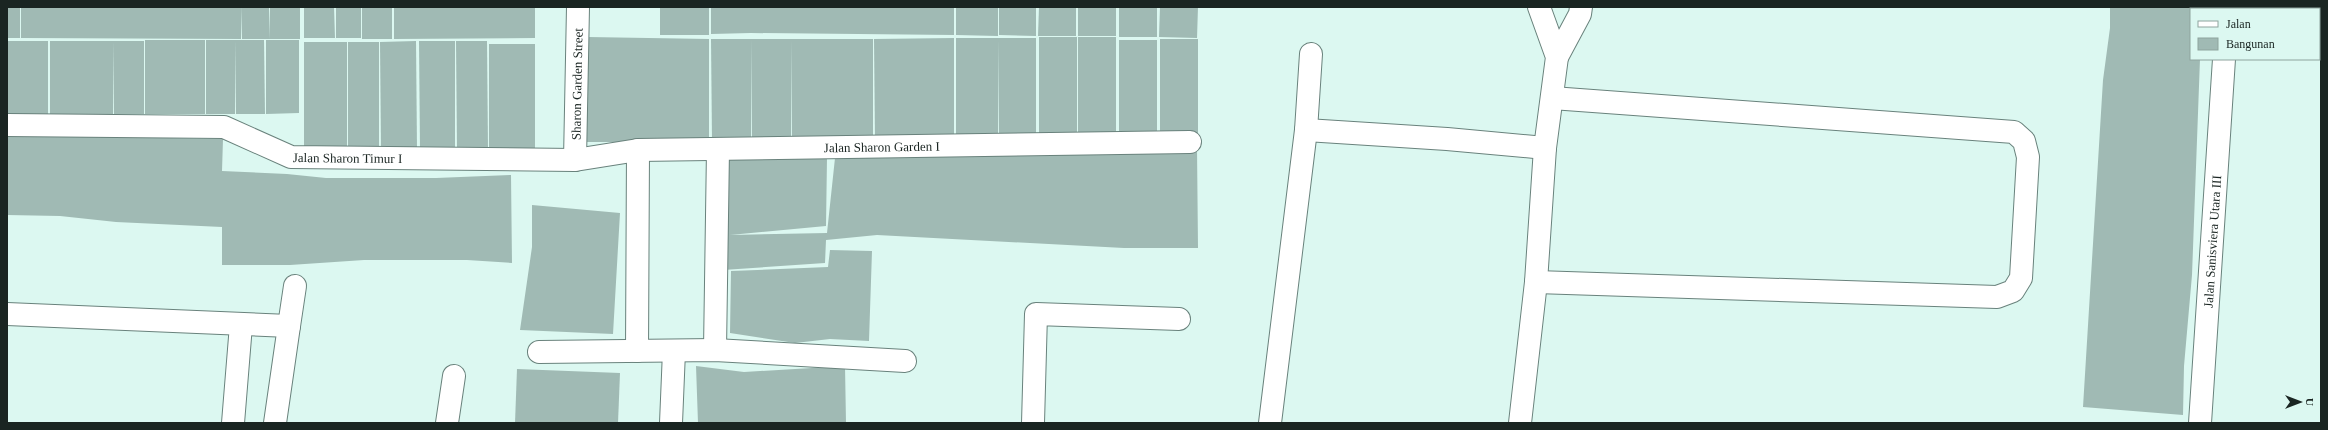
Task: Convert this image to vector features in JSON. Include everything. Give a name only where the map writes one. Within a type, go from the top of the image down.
[{"type":"street","name":"Sharon Garden Street","points":[[575,160],[578,7]]},
{"type":"street","points":[[1539,7],[1557,57]]},
{"type":"street","points":[[1520,423],[1536,282],[1546,148],[1557,57],[1580,14],[1581,7]]},
{"type":"street","points":[[1270,423],[1306,130],[1311,54]]},
{"type":"street","name":"Jalan Sanisviera Utara III","points":[[2200,423],[2224,60]]},
{"type":"street","points":[[1536,282],[1997,297],[2013,291],[2021,278],[2028,157],[2024,141],[2014,132],[1552,98]]},
{"type":"street","name":"Jalan Sharon Timur I","points":[[7,125],[224,127],[291,156],[575,160]]},
{"type":"street","points":[[1306,130],[1447,139],[1546,148]]},
{"type":"street","name":"Jalan Sharon Garden I","points":[[575,160],[638,150],[1190,142]]},
{"type":"street","points":[[715,350],[718,149]]},
{"type":"street","points":[[636,351],[638,150]]},
{"type":"street","points":[[275,423],[295,286]]},
{"type":"street","points":[[7,314],[289,326]]},
{"type":"street","points":[[1033,423],[1036,314],[1179,319]]},
{"type":"street","points":[[233,423],[241,325]]},
{"type":"street","points":[[671,423],[674,350]]},
{"type":"street","points":[[540,352],[715,350],[904,361]]},
{"type":"street","points":[[447,423],[454,376]]},
{"type":"building","points":[[7,7],[20,7],[20,38],[7,38]]},
{"type":"building","points":[[21,7],[241,7],[241,39],[21,38]]},
{"type":"building","points":[[241,7],[269,7],[269,39],[242,39]]},
{"type":"building","points":[[270,7],[300,7],[300,39],[269,39]]},
{"type":"building","points":[[304,7],[334,7],[335,38],[304,38]]},
{"type":"building","points":[[336,7],[361,7],[361,38],[336,38]]},
{"type":"building","points":[[362,7],[392,7],[392,39],[362,39]]},
{"type":"building","points":[[394,7],[535,7],[535,38],[394,39]]},
{"type":"building","points":[[660,7],[709,7],[709,35],[660,35]]},
{"type":"building","points":[[711,7],[751,7],[751,33],[711,34]]},
{"type":"building","points":[[751,7],[954,7],[954,35],[751,33]]},
{"type":"building","points":[[956,7],[998,7],[998,36],[956,35]]},
{"type":"building","points":[[999,7],[1036,7],[1036,36],[999,35]]},
{"type":"building","points":[[1039,7],[1076,7],[1076,36],[1038,36]]},
{"type":"building","points":[[1078,7],[1116,7],[1116,36],[1078,36]]},
{"type":"building","points":[[1119,7],[1157,7],[1157,37],[1119,37]]},
{"type":"building","points":[[1160,7],[1198,7],[1197,38],[1159,37]]},
{"type":"building","points":[[2110,7],[2203,7],[2190,8],[2190,60],[2200,60],[2192,275],[2184,366],[2183,415],[2083,407],[2103,80],[2110,28]]},
{"type":"building","points":[[588,37],[709,39],[709,142],[585,142]]},
{"type":"building","points":[[1039,37],[1077,37],[1077,138],[1039,138]]},
{"type":"building","points":[[1078,37],[1116,37],[1116,138],[1078,138]]},
{"type":"building","points":[[954,38],[954,139],[875,140],[874,39]]},
{"type":"building","points":[[956,38],[1036,38],[1036,139],[999,139],[998,39],[998,139],[956,139]]},
{"type":"building","points":[[711,39],[751,39],[751,141],[712,141]]},
{"type":"building","points":[[751,39],[873,39],[873,141],[792,141],[791,40],[791,141],[752,141]]},
{"type":"building","points":[[1160,39],[1198,39],[1198,140],[1160,140]]},
{"type":"building","points":[[145,40],[205,40],[205,114],[145,114]]},
{"type":"building","points":[[206,40],[235,40],[235,114],[206,114]]},
{"type":"building","points":[[235,40],[264,40],[265,114],[236,114]]},
{"type":"building","points":[[266,40],[299,40],[299,113],[266,114]]},
{"type":"building","points":[[1119,40],[1157,40],[1157,141],[1119,141]]},
{"type":"building","points":[[7,41],[48,41],[48,114],[7,114]]},
{"type":"building","points":[[50,41],[114,41],[113,115],[50,114]]},
{"type":"building","points":[[114,41],[144,41],[144,114],[114,114]]},
{"type":"building","points":[[416,41],[417,149],[381,149],[380,42]]},
{"type":"building","points":[[419,41],[455,41],[455,149],[420,149]]},
{"type":"building","points":[[456,41],[487,41],[488,149],[457,149]]},
{"type":"building","points":[[304,42],[347,42],[347,150],[304,150]]},
{"type":"building","points":[[348,42],[379,42],[379,149],[348,149]]},
{"type":"building","points":[[489,44],[535,44],[535,148],[489,148]]},
{"type":"building","points":[[61,133],[118,137],[223,139],[222,171],[287,174],[326,178],[436,178],[511,175],[512,263],[467,260],[364,260],[290,265],[222,265],[222,227],[116,222],[60,216],[7,215],[7,136]]},
{"type":"building","points":[[1197,148],[1198,248],[1124,248],[877,235],[826,240],[825,263],[723,270],[726,157],[827,158],[826,226],[730,235],[827,233],[835,158]]},
{"type":"building","points":[[532,205],[620,213],[613,334],[520,330],[532,247]]},
{"type":"building","points":[[830,250],[872,251],[869,341],[830,339],[795,343],[730,333],[731,271],[828,267]]},
{"type":"building","points":[[696,366],[744,372],[845,366],[846,423],[698,423]]},
{"type":"building","points":[[517,369],[620,373],[618,423],[515,423]]}]
